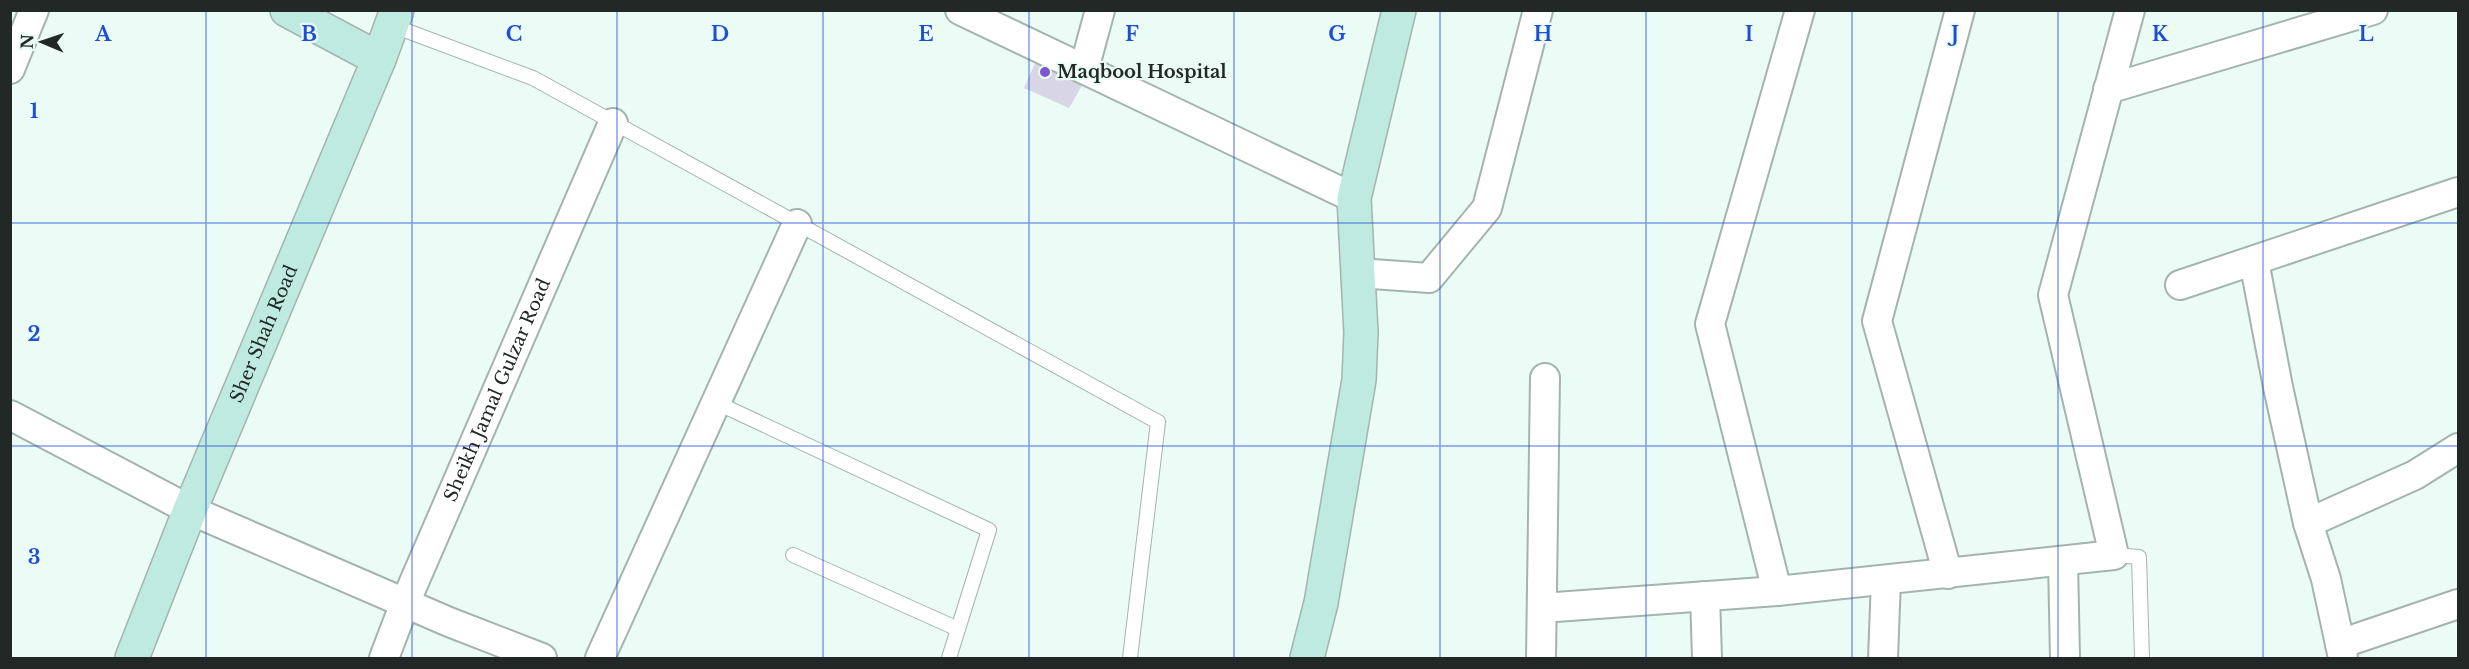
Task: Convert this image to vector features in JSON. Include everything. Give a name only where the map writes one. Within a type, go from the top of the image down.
[{"type":"street","points":[[10,69],[34,10]]},
{"type":"street","points":[[287,10],[379,59]]},
{"type":"street","points":[[960,10],[1354,198]]},
{"type":"street","points":[[1084,69],[1100,10]]},
{"type":"street","points":[[1307,658],[1321,603],[1359,380],[1361,333],[1354,198],[1399,10]]},
{"type":"street","points":[[1358,273],[1429,278],[1487,208],[1538,10]]},
{"type":"street","points":[[1778,591],[1710,324],[1800,10]]},
{"type":"street","points":[[1948,574],[1877,321],[1960,10]]},
{"type":"street","points":[[1542,608],[1778,591],[2114,555],[2053,296],[2130,10]]},
{"type":"street","points":[[2108,89],[2373,10]]},
{"type":"street","name":"Sher Shah Road","points":[[132,658],[190,510],[379,59],[394,18]]},
{"type":"street","name":"Sheikh Jamal Gulzar Road","points":[[384,658],[405,603],[614,123]]},
{"type":"street","points":[[2180,285],[2458,192]]},
{"type":"street","points":[[600,658],[797,224]]},
{"type":"street","points":[[2254,261],[2278,387],[2308,523],[2326,579],[2341,651],[2458,604]]},
{"type":"street","points":[[1541,658],[1545,378]]},
{"type":"street","points":[[10,415],[190,510],[405,603],[542,658]]},
{"type":"street","points":[[2308,523],[2415,475],[2458,448]]},
{"type":"street","points":[[2063,562],[2065,658]]},
{"type":"street","points":[[1883,658],[1886,580]]},
{"type":"street","points":[[1705,596],[1707,658]]},
{"type":"lane","points":[[394,18],[533,78],[1158,422],[1130,658]]},
{"type":"lane","points":[[715,402],[989,530],[949,658]]},
{"type":"lane","points":[[793,555],[958,628]]},
{"type":"lane","points":[[2114,555],[2139,557],[2142,658]]},
{"type":"building","name":"Maqbool Hospital","points":[[1036,61],[1083,84],[1069,108],[1024,88]]},
{"type":"place","name":"Maqbool Hospital","points":[[1045,72]]}]
